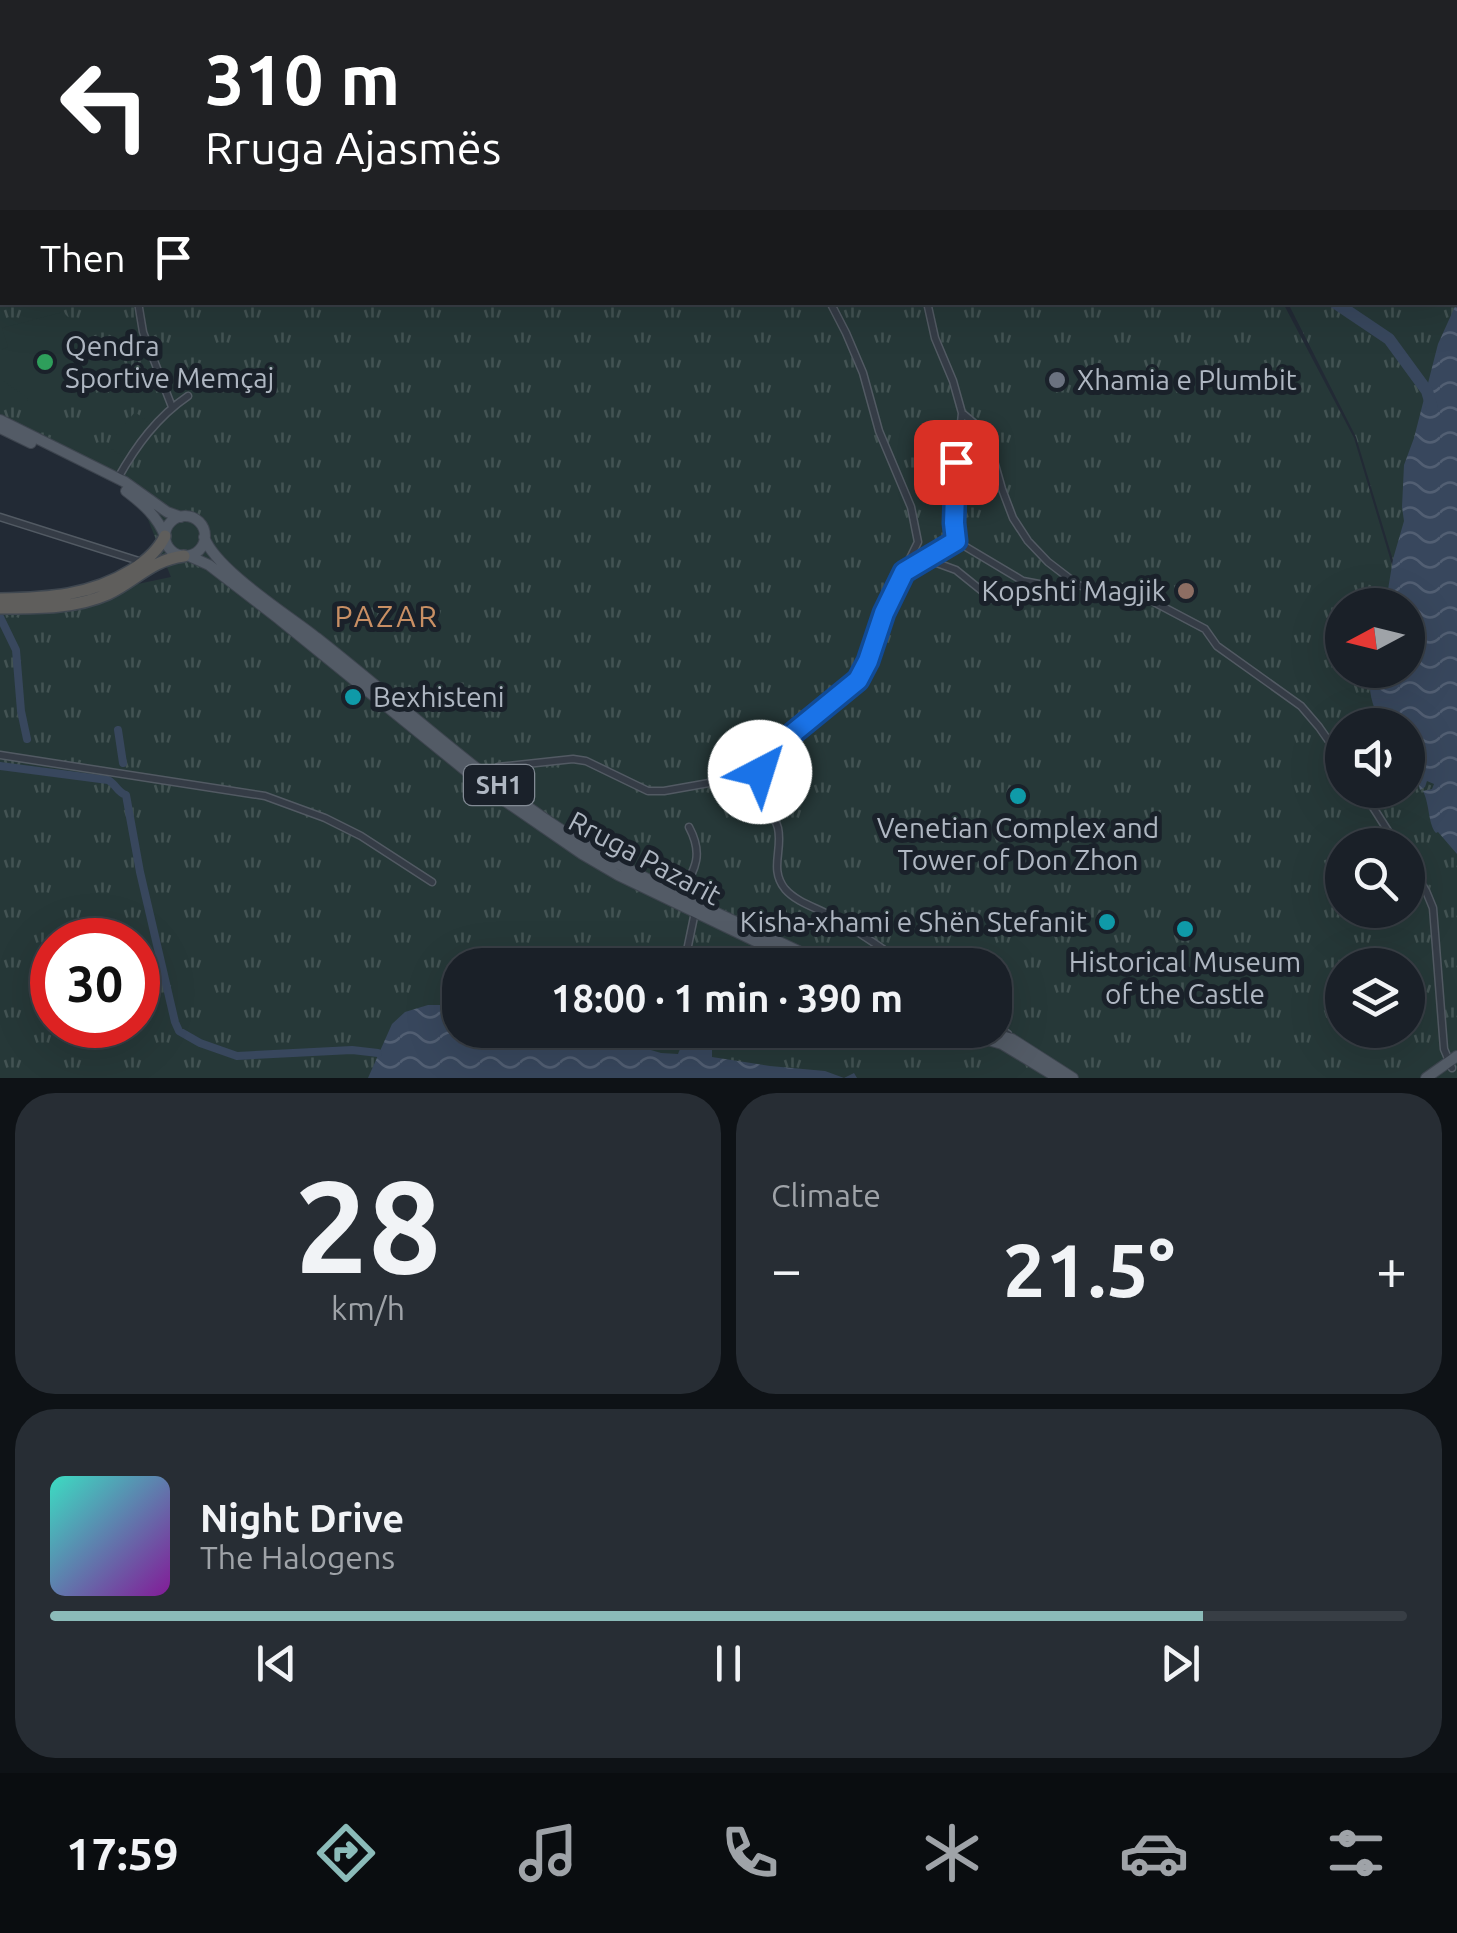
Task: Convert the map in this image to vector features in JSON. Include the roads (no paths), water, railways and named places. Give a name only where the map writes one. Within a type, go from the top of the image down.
[{"type":"highway","points":[[0,608],[52,607],[91,600],[119,588],[145,566],[165,536]]},
{"type":"highway","points":[[0,598],[76,594],[145,566],[186,556]]},
{"type":"main road","name":"SH1","points":[[0,420],[118,478],[167,512],[188,517],[200,524],[204,537]]},
{"type":"main road","name":"SH1","points":[[0,428],[122,488],[159,522],[170,550],[186,556]]},
{"type":"main road","points":[[165,536],[167,528],[181,517]]},
{"type":"main road","points":[[186,556],[197,552],[204,537]]},
{"type":"main road","name":"Rruga Pazarit","points":[[204,537],[232,571],[557,827],[596,851],[793,948]]},
{"type":"main road","name":"Rruga Pazarit","points":[[186,556],[209,565],[265,608],[524,816],[618,875],[770,948]]},
{"type":"main road","points":[[1012,1039],[1073,1078]]},
{"type":"main road","points":[[1009,1048],[1058,1078]]},
{"type":"main road","points":[[1426,1078],[1454,1062]]},
{"type":"main road","points":[[1437,1078],[1454,1062]]},
{"type":"street","points":[[139,305],[146,343],[172,407]]},
{"type":"street","points":[[832,305],[863,372],[879,431],[907,495],[918,542],[932,558],[956,570],[992,599]]},
{"type":"street","points":[[928,305],[933,334],[962,413],[956,472],[956,541]]},
{"type":"street","points":[[118,478],[153,425],[188,396]]},
{"type":"street","points":[[962,413],[986,433],[1014,518],[1048,562],[1078,585],[1152,600],[1204,630],[1217,646],[1301,706],[1325,734]]},
{"type":"street","points":[[0,517],[145,566]]},
{"type":"street","points":[[904,572],[956,541]]},
{"type":"street","points":[[956,541],[1023,582],[1060,588]]},
{"type":"street","points":[[485,774],[498,767],[573,759],[586,761],[648,791],[748,782],[792,734],[858,680],[918,542]]},
{"type":"street","points":[[0,756],[264,796],[361,836],[432,882]]},
{"type":"street","points":[[748,782],[777,823],[776,867],[788,893],[882,948]]},
{"type":"street","name":"Rruga Pazarit","points":[[681,894],[698,861],[690,827]]},
{"type":"street","points":[[1425,889],[1433,908],[1443,1041],[1454,1062]]},
{"type":"street","points":[[688,948],[695,912]]},
{"type":"water","points":[[1457,305],[1457,854],[1436,833],[1425,796],[1425,791],[1434,784],[1427,781],[1425,787],[1425,708],[1375,708],[1372,699],[1371,688],[1425,688],[1425,588],[1389,588],[1404,521],[1404,465],[1438,344]]},
{"type":"water","points":[[442,1005],[442,1048],[644,1048],[678,1054],[680,1048],[712,1048],[712,1057],[825,1071],[844,1078],[368,1078],[392,1024],[405,1012]]},
{"type":"waterway","points":[[1338,305],[1389,339],[1427,391],[1432,408]]},
{"type":"waterway","points":[[0,617],[16,650],[27,739]]},
{"type":"waterway","points":[[118,730],[123,763]]},
{"type":"waterway","points":[[0,766],[108,780],[126,795],[140,872],[179,1031],[237,1056],[352,1050],[378,1053]]},
{"type":"place","name":"Qendra Sportive Memçaj","points":[[45,362]]},
{"type":"place","name":"Xhamia e Plumbit","points":[[1057,380]]},
{"type":"place","name":"Kopshti Magjik","points":[[1186,591]]},
{"type":"place","name":"Bexhisteni","points":[[353,697]]},
{"type":"place","name":"Venetian Complex and Tower of Don Zhon","points":[[1018,796]]},
{"type":"place","name":"Kisha-xhami e Shën Stefanit","points":[[1107,922]]},
{"type":"place","name":"Historical Museum of the Castle","points":[[1185,929]]},
{"type":"district","name":"PAZAR","points":[[387,617]]}]
